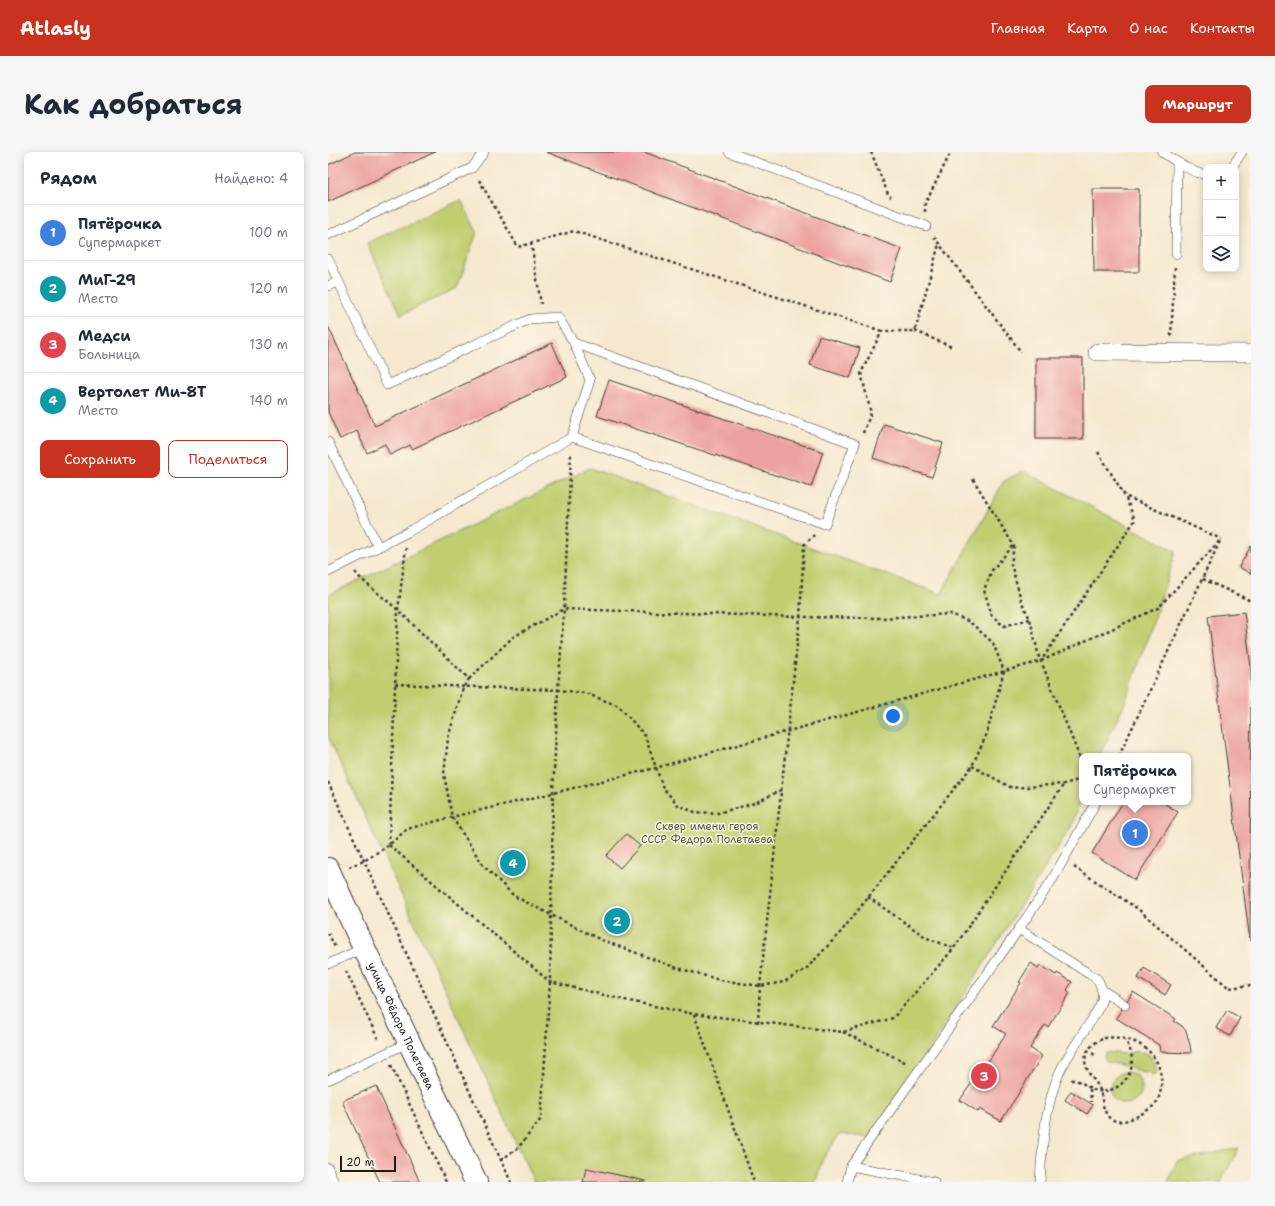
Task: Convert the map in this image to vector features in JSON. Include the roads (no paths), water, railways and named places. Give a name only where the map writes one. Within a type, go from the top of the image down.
[{"type":"main road","name":"улица Фёдора Полетаева","points":[[328,869],[364,948],[476,1182]]},
{"type":"street","points":[[1097,352],[1251,353]]},
{"type":"lane","points":[[328,235],[472,168],[484,152]]},
{"type":"lane","points":[[729,152],[926,226]]},
{"type":"lane","points":[[1162,152],[1195,172],[1203,174]]},
{"type":"lane","points":[[1234,164],[1242,152]]},
{"type":"lane","points":[[1176,254],[1177,162]]},
{"type":"lane","points":[[328,260],[387,385],[530,319],[558,317],[574,343],[590,380],[572,437],[408,532],[328,572]]},
{"type":"lane","points":[[328,286],[338,282]]},
{"type":"lane","points":[[572,437],[825,524],[855,444],[574,343]]},
{"type":"lane","points":[[328,442],[378,547]]},
{"type":"lane","points":[[847,1182],[851,1166],[1052,880],[1094,805]]},
{"type":"lane","points":[[1019,929],[1097,979],[1102,990],[1100,1007],[1065,1061],[1056,1083],[1044,1136],[1040,1182]]},
{"type":"lane","points":[[328,964],[364,948]]},
{"type":"lane","points":[[1102,990],[1125,1005]]},
{"type":"lane","points":[[328,1080],[410,1042]]},
{"type":"lane","points":[[851,1166],[934,1182]]},
{"type":"lane","points":[[328,1168],[334,1182]]},
{"type":"place","name":"Пятёрочка","points":[[1135,833]]},
{"type":"place","name":"Вертолет Ми-8Т","points":[[513,863]]},
{"type":"place","name":"МиГ-29","points":[[617,921]]},
{"type":"place","name":"Медси","points":[[984,1076]]},
{"type":"park label","name":"Сквер имени героя СССР Федора Полетаева","points":[[707,832]]}]
